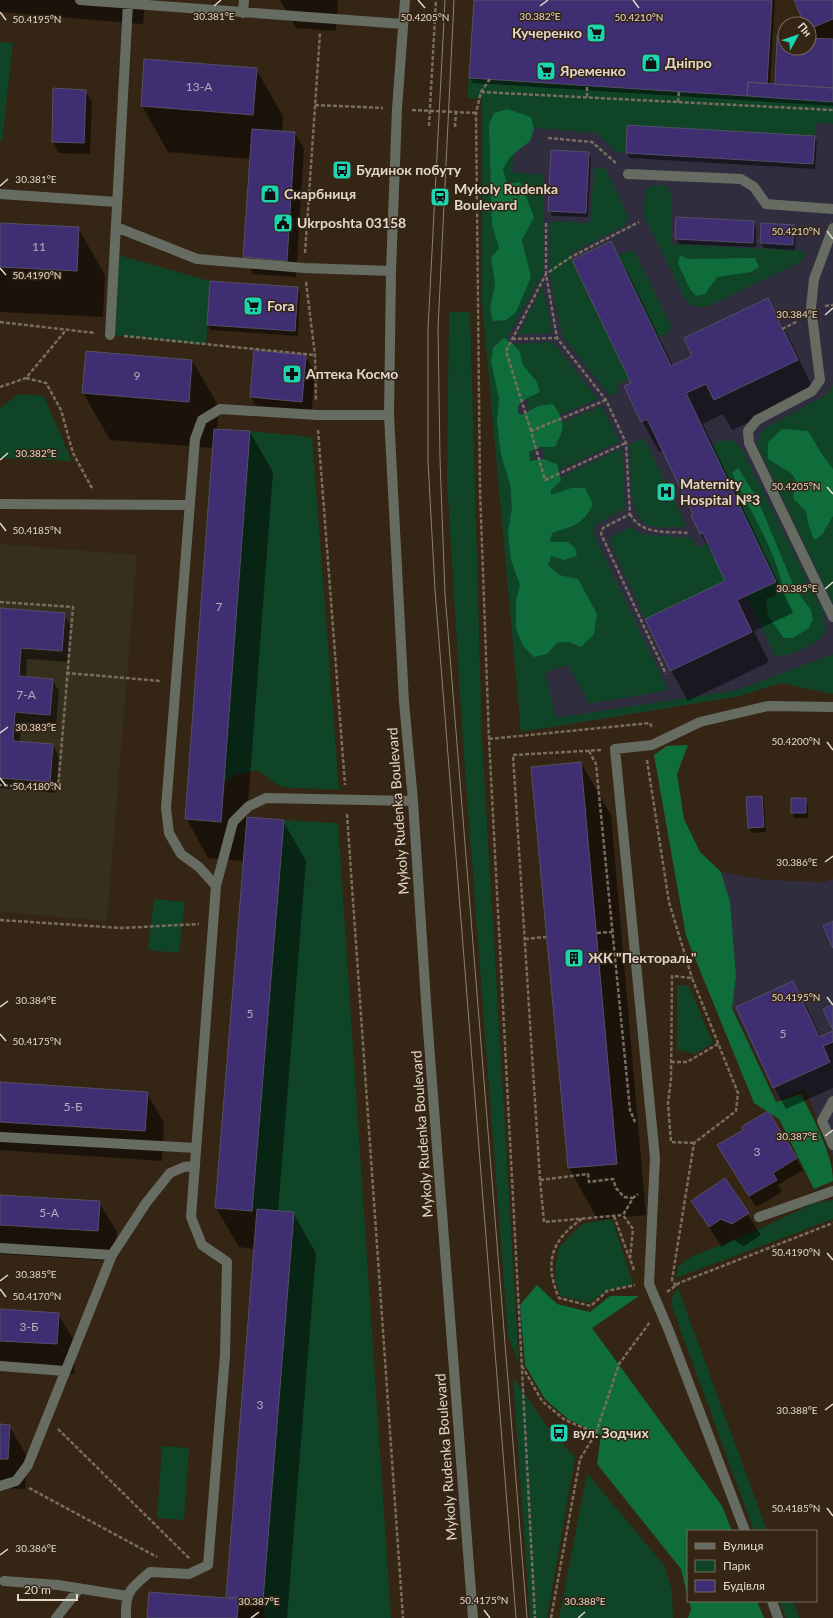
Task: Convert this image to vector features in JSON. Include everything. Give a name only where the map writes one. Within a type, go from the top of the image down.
[{"type":"street","points":[[80,0],[403,24]]},
{"type":"street","points":[[243,13],[244,0]]},
{"type":"street","name":"Mykoly Rudenka Boulevard","points":[[405,0],[396,109],[391,272],[389,415],[404,702],[413,801],[428,1033],[473,1618]]},
{"type":"street","points":[[110,335],[116,202],[128,4]]},
{"type":"street","points":[[628,174],[741,179],[754,187],[766,204],[833,209]]},
{"type":"street","points":[[0,194],[116,202]]},
{"type":"street","points":[[116,227],[197,259],[304,268],[391,272]]},
{"type":"street","points":[[833,228],[814,279],[811,307],[820,380],[812,391],[757,420],[748,431],[749,443],[833,617]]},
{"type":"street","points":[[216,886],[199,867],[181,854],[169,833],[166,808],[195,439],[202,420],[220,409],[317,416],[389,415]]},
{"type":"street","points":[[0,504],[190,505]]},
{"type":"street","points":[[745,1530],[669,1331],[649,1284],[655,1158],[615,749],[644,746],[658,742],[700,722],[768,706],[833,707]]},
{"type":"street","points":[[126,1618],[125,1604],[130,1589],[150,1572],[189,1574],[208,1565],[225,1355],[228,1262],[202,1245],[191,1217],[216,886],[233,822],[249,806],[266,798],[413,801]]},
{"type":"street","points":[[833,1101],[822,1121],[833,1145]]},
{"type":"street","points":[[0,1137],[196,1148]]},
{"type":"street","points":[[0,1486],[16,1481],[28,1465],[112,1255],[146,1203],[170,1173],[184,1167],[195,1166]]},
{"type":"street","points":[[759,1217],[833,1191]]},
{"type":"street","points":[[0,1248],[112,1255]]},
{"type":"street","points":[[0,1366],[66,1371]]},
{"type":"street","points":[[4,1581],[128,1596]]},
{"type":"street","points":[[56,1618],[79,1589]]},
{"type":"street","points":[[772,1602],[778,1618]]},
{"type":"path","points":[[429,126],[436,0]]},
{"type":"path","points":[[490,79],[481,92],[476,113],[480,458],[489,739],[535,1618]]},
{"type":"path","points":[[587,85],[587,97]]},
{"type":"path","points":[[678,102],[679,91]]},
{"type":"path","points":[[481,92],[833,110]]},
{"type":"path","points":[[455,127],[456,113]]},
{"type":"path","points":[[548,138],[592,142],[628,174]]},
{"type":"path","points":[[626,443],[545,480],[506,351],[546,274],[571,257],[639,222]]},
{"type":"path","points":[[546,223],[546,274],[557,338],[606,400],[626,443],[630,514],[636,523],[647,530],[690,533]]},
{"type":"path","points":[[0,322],[110,335],[315,355]]},
{"type":"path","points":[[0,387],[26,378],[66,330]]},
{"type":"path","points":[[512,339],[557,338]]},
{"type":"path","points":[[26,378],[46,383],[61,410],[73,453],[101,505]]},
{"type":"path","points":[[531,431],[606,400]]},
{"type":"path","points":[[630,514],[603,528],[601,534],[666,674]]},
{"type":"path","points":[[0,602],[72,607],[58,789],[0,785]]},
{"type":"path","points":[[66,673],[176,683]]},
{"type":"path","points":[[489,739],[650,723],[658,742]]},
{"type":"path","points":[[644,746],[669,902],[692,978],[738,1094],[736,1111],[694,1143],[671,1142],[668,1103],[671,1062],[672,976],[692,978]]},
{"type":"path","points":[[615,749],[513,755],[540,1180],[544,1222],[623,1215]]},
{"type":"path","points":[[589,751],[596,764],[630,1110],[636,1124]]},
{"type":"path","points":[[0,920],[121,928],[213,923]]},
{"type":"path","points":[[597,933],[612,932]]},
{"type":"path","points":[[525,939],[546,937]]},
{"type":"path","points":[[671,1062],[687,1062],[718,1044]]},
{"type":"path","points":[[676,1286],[672,1280],[694,1143]]},
{"type":"path","points":[[540,1180],[588,1174],[589,1182],[613,1179],[616,1188],[624,1197],[633,1198]]},
{"type":"path","points":[[623,1215],[633,1198],[640,1192]]},
{"type":"path","points":[[623,1215],[632,1229],[630,1259]]},
{"type":"path","points":[[614,1216],[634,1272]]},
{"type":"path","points":[[582,1219],[570,1228],[555,1246],[552,1263],[552,1281],[559,1298],[591,1306],[607,1291],[639,1285]]},
{"type":"path","points":[[551,1618],[580,1459],[596,1433],[619,1364],[655,1315],[668,1291],[676,1286],[833,1223]]},
{"type":"path","points":[[521,1366],[542,1401],[565,1420],[596,1433]]},
{"type":"path","points":[[47,1418],[200,1569]]},
{"type":"path","points":[[16,1481],[161,1559]]},
{"type":"shaded area","name":"Maternity Hospital №3","points":[[482,99],[833,124],[833,694],[781,683],[739,696],[521,732],[482,301]]},
{"type":"shaded area","points":[[0,544],[137,555],[107,921],[0,912]]},
{"type":"shaded area","points":[[700,852],[721,872],[765,880],[824,882],[833,879],[833,1156],[805,1089],[778,1099],[733,1007]]},
{"type":"green space","points":[[0,42],[13,43],[2,141],[0,141]]},
{"type":"green space","points":[[469,78],[833,102],[833,124],[815,123],[815,136],[627,126],[626,153],[617,152],[596,133],[516,126],[512,172],[543,175],[543,273],[500,350],[541,486],[622,448],[625,508],[595,525],[594,535],[668,690],[589,704],[568,665],[545,672],[556,718],[737,690],[833,654],[833,694],[781,683],[739,696],[521,732],[482,301],[482,99],[467,98]]},
{"type":"green space","points":[[507,109],[531,117],[534,129],[530,141],[510,157],[503,169],[507,184],[520,182],[534,217],[522,240],[531,277],[516,312],[506,320],[493,321],[490,309],[495,284],[491,258],[499,248],[492,225],[489,124],[494,113]]},
{"type":"green space","points":[[594,167],[606,169],[628,217],[624,226],[571,253],[572,260],[629,379],[616,385],[619,391],[610,396],[562,335],[550,275],[550,221],[590,223]]},
{"type":"green space","points":[[655,185],[667,186],[672,196],[671,244],[805,251],[804,258],[799,263],[706,307],[695,307],[686,301],[643,214],[646,189]]},
{"type":"green space","points":[[628,251],[635,252],[671,326],[668,333],[658,338],[618,255]]},
{"type":"green space","points":[[115,254],[210,281],[206,345],[110,335]]},
{"type":"green space","points":[[680,255],[688,259],[755,258],[759,267],[751,272],[717,277],[705,294],[696,296],[690,289],[678,264]]},
{"type":"green space","points":[[543,286],[552,333],[518,335]]},
{"type":"green space","points":[[449,312],[470,312],[482,739],[519,1365],[508,1336],[463,744],[447,480]]},
{"type":"green space","points":[[504,338],[513,344],[520,352],[523,365],[537,382],[540,392],[527,398],[518,406],[518,413],[522,415],[538,406],[553,404],[563,425],[561,435],[555,447],[541,447],[529,452],[530,461],[544,459],[557,464],[561,481],[551,490],[551,495],[571,488],[585,488],[593,504],[589,512],[581,521],[552,533],[550,542],[568,542],[575,548],[577,556],[564,560],[551,556],[548,565],[559,575],[578,579],[597,614],[594,634],[581,647],[569,642],[557,643],[547,654],[534,657],[523,646],[516,628],[516,600],[520,585],[511,560],[508,533],[512,507],[510,484],[501,455],[497,422],[499,398],[491,362],[493,348]]},
{"type":"green space","points":[[553,342],[598,399],[535,425],[511,352],[516,344]]},
{"type":"green space","points":[[833,384],[833,603],[757,445],[762,430],[828,394]]},
{"type":"green space","points":[[19,394],[44,396],[72,461],[0,458],[0,408]]},
{"type":"green space","points":[[602,406],[619,442],[550,474],[537,433]]},
{"type":"green space","points":[[782,429],[808,431],[823,456],[833,469],[833,516],[822,535],[814,540],[808,523],[806,511],[793,498],[796,480],[791,473],[768,459],[768,442]]},
{"type":"green space","points":[[250,431],[312,437],[339,790],[281,787],[257,770],[235,775],[224,783]]},
{"type":"green space","points":[[644,438],[687,527],[663,528],[650,526],[643,521],[637,513],[632,490],[630,444]]},
{"type":"green space","points":[[723,440],[733,441],[742,450],[824,614],[825,631],[821,637],[816,642],[794,653],[775,656],[747,596],[776,582],[711,446]]},
{"type":"green space","points":[[738,468],[758,500],[794,587],[811,610],[813,619],[809,628],[793,638],[784,638],[768,616],[766,599],[774,597],[782,583],[772,554],[732,473]]},
{"type":"green space","points":[[631,527],[641,534],[692,538],[697,548],[707,543],[725,581],[645,619],[610,542],[612,536]]},
{"type":"green space","points":[[688,745],[677,774],[684,819],[700,852],[721,872],[730,902],[736,976],[732,1008],[776,1102],[801,1094],[816,1125],[830,1159],[833,1181],[814,1189],[779,1119],[754,1103],[686,936],[654,755],[667,746]]},
{"type":"green space","points":[[284,820],[338,823],[391,1618],[265,1618],[263,1600],[294,1213],[257,1209],[252,1211]]},
{"type":"green space","points":[[154,899],[185,902],[179,953],[148,950]]},
{"type":"green space","points":[[677,985],[689,986],[713,1043],[695,1054],[677,1050]]},
{"type":"green space","points":[[833,1200],[833,1219],[676,1278],[678,1266],[693,1256],[753,1232],[814,1203]]},
{"type":"green space","points":[[612,1219],[633,1284],[607,1290],[590,1303],[560,1296],[555,1279],[559,1247],[582,1224]]},
{"type":"green space","points":[[537,1285],[557,1304],[590,1312],[610,1296],[639,1296],[592,1328],[722,1506],[732,1530],[687,1530],[687,1594],[681,1569],[597,1464],[601,1435],[568,1419],[545,1399],[525,1365],[520,1305]]},
{"type":"green space","points":[[678,1288],[767,1530],[754,1530],[671,1304],[673,1295]]},
{"type":"green space","points":[[513,1377],[547,1426],[575,1457],[547,1618],[530,1618]]},
{"type":"green space","points":[[162,1446],[189,1448],[184,1520],[157,1518]]},
{"type":"green space","points":[[587,1473],[664,1565],[672,1590],[673,1618],[559,1618]]},
{"type":"green space","points":[[689,1602],[757,1602],[764,1618],[688,1618],[691,1609]]},
{"type":"green space","points":[[779,1602],[793,1602],[799,1618],[786,1618]]},
{"type":"building","name":"Дніпро","points":[[474,0],[772,0],[767,84],[748,82],[747,96],[469,78]]},
{"type":"building","points":[[794,0],[833,0],[833,19],[817,26],[817,16],[801,16]]},
{"type":"building","points":[[777,36],[777,56],[817,56],[817,38],[833,39],[833,88],[775,84]]},
{"type":"building","points":[[144,59],[257,68],[253,115],[141,106]]},
{"type":"building","points":[[748,82],[833,88],[833,102],[747,96]]},
{"type":"building","points":[[53,88],[86,90],[84,143],[52,142]]},
{"type":"building","points":[[627,125],[815,136],[813,164],[626,153]]},
{"type":"building","points":[[252,129],[295,132],[287,261],[243,257]]},
{"type":"building","points":[[551,150],[589,152],[586,213],[548,211]]},
{"type":"building","points":[[676,217],[754,221],[753,243],[675,239]]},
{"type":"building","points":[[0,223],[79,227],[77,271],[0,267]]},
{"type":"building","points":[[761,223],[794,225],[793,245],[760,243]]},
{"type":"building","points":[[611,241],[671,366],[692,356],[684,338],[768,298],[798,360],[714,400],[706,384],[686,393],[776,582],[737,600],[752,632],[670,671],[645,619],[725,581],[703,533],[700,534],[691,515],[693,514],[647,419],[641,422],[624,386],[631,383],[572,260]]},
{"type":"building","points":[[210,281],[298,287],[295,331],[207,325]]},
{"type":"building","points":[[254,350],[306,355],[302,402],[250,397]]},
{"type":"building","points":[[86,351],[192,360],[189,402],[82,393]]},
{"type":"building","points":[[214,429],[250,431],[221,822],[185,819]]},
{"type":"building","points":[[0,608],[65,613],[62,651],[21,648],[19,676],[53,679],[50,715],[15,712],[13,741],[53,744],[50,782],[0,778]]},
{"type":"building","name":"ЖК \"Пектораль\"","points":[[581,762],[617,1164],[568,1168],[531,767]]},
{"type":"building","points":[[762,796],[764,827],[748,828],[746,797]]},
{"type":"building","points":[[791,798],[806,798],[806,813],[791,813]]},
{"type":"building","points":[[247,817],[284,820],[252,1211],[215,1208]]},
{"type":"building","points":[[833,921],[833,948],[823,926]]},
{"type":"building","points":[[793,981],[819,1037],[833,1031],[833,1042],[823,1046],[830,1062],[773,1088],[736,1007]]},
{"type":"building","points":[[833,1004],[833,1030],[823,1009]]},
{"type":"building","points":[[0,1082],[148,1092],[145,1131],[0,1122]]},
{"type":"building","points":[[768,1111],[797,1158],[773,1173],[777,1180],[749,1196],[717,1145],[743,1130],[741,1127]]},
{"type":"building","points":[[725,1178],[749,1213],[732,1224],[721,1219],[709,1227],[691,1201]]},
{"type":"building","points":[[0,1195],[100,1201],[98,1231],[0,1225]]},
{"type":"building","points":[[257,1209],[294,1212],[263,1600],[226,1597]]},
{"type":"building","points":[[0,1309],[59,1313],[57,1344],[0,1341]]},
{"type":"building","points":[[0,1424],[10,1425],[8,1459],[0,1459]]},
{"type":"building","points":[[149,1592],[239,1599],[237,1618],[147,1618]]},
{"type":"tram line","points":[[445,0],[428,329],[428,461],[435,590],[516,1618]]},
{"type":"tram line","points":[[454,0],[438,328],[440,459],[445,594],[527,1618]]},
{"type":"place","name":"Кучеренко","points":[[596,33]]},
{"type":"place","name":"Дніпро","points":[[651,63]]},
{"type":"place","name":"Яременко","points":[[546,71]]},
{"type":"place","name":"Будинок побуту","points":[[342,170]]},
{"type":"place","name":"Скарбниця","points":[[270,194]]},
{"type":"place","name":"Mykoly Rudenka Boulevard","points":[[440,197]]},
{"type":"place","name":"Ukrposhta 03158","points":[[283,223]]},
{"type":"place","name":"Fora","points":[[253,306]]},
{"type":"place","name":"Аптека Космо","points":[[292,374]]},
{"type":"place","name":"Maternity Hospital №3","points":[[666,492]]},
{"type":"place","name":"ЖК \"Пектораль\"","points":[[574,958]]},
{"type":"place","name":"вул. Зодчих","points":[[559,1433]]}]
